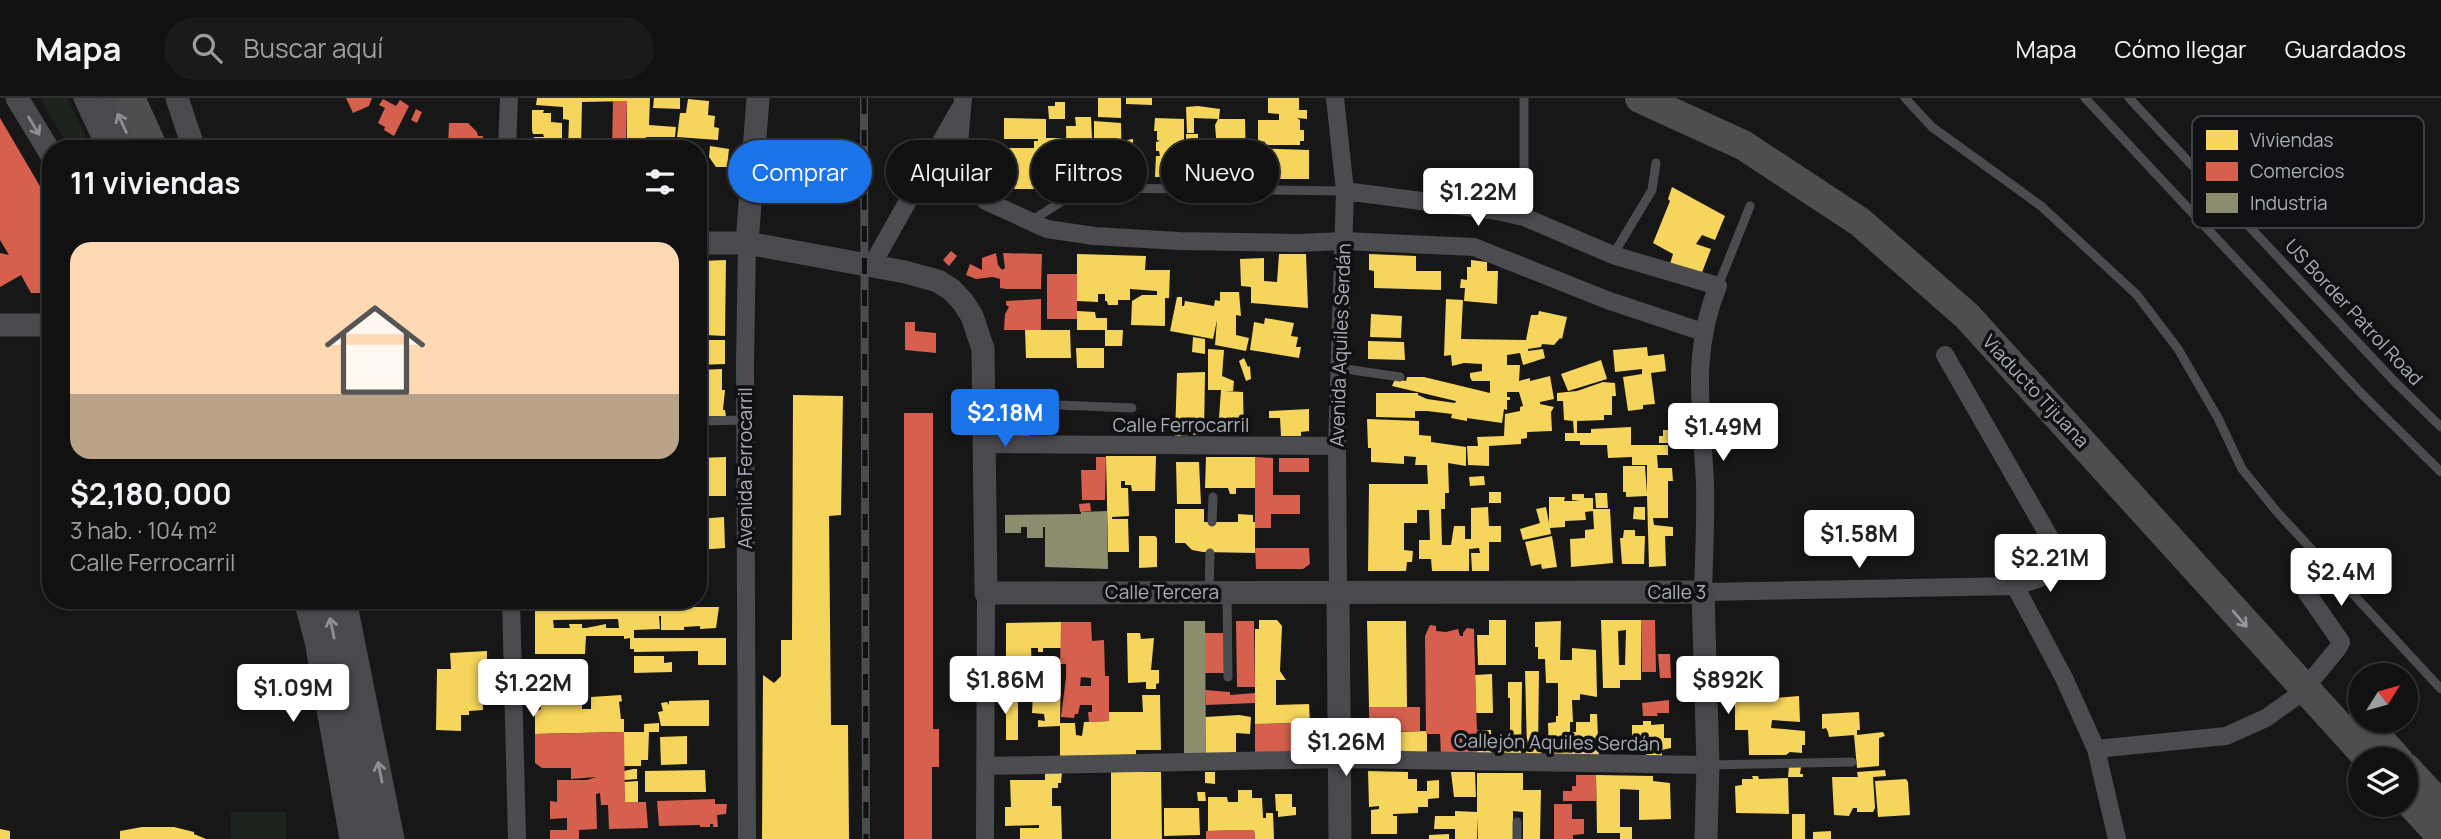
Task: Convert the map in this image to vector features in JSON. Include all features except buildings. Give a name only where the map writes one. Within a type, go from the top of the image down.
[{"type":"highway","points":[[130,98],[149,140]]},
{"type":"highway","name":"Viaducto Tijuana","points":[[1640,98],[1743,145],[1860,222],[1967,316],[2358,747]]},
{"type":"highway","name":"Viaducto Tijuana","points":[[1684,98],[1726,116],[1826,181],[1916,249],[2010,338],[2069,399],[2348,705]]},
{"type":"highway","name":"Viaducto Tijuana","points":[[2374,733],[2386,747]]},
{"type":"highway","points":[[2418,781],[2441,806]]},
{"type":"highway","points":[[2418,812],[2441,836]]},
{"type":"street","points":[[17,98],[42,140]]},
{"type":"street","points":[[85,98],[105,140]]},
{"type":"street","points":[[110,98],[129,140]]},
{"type":"street","points":[[177,98],[191,140]]},
{"type":"street","points":[[183,98],[191,140]]},
{"type":"street","points":[[507,140],[509,98]]},
{"type":"street","name":"Avenida Ferrocarril","points":[[747,839],[747,243],[758,98]]},
{"type":"street","name":"Avenida Aquiles Serdán","points":[[1335,98],[1345,191],[1337,446],[1338,592]]},
{"type":"street","points":[[872,265],[962,102]]},
{"type":"street","points":[[962,102],[960,144],[963,163],[972,186],[986,201],[1047,229],[1094,236],[1179,241],[1344,241],[1474,247],[1607,300],[1703,332]]},
{"type":"street","points":[[1345,191],[1524,217],[1613,255],[1716,291],[1707,314],[1699,362],[1705,487],[1703,592],[1708,765],[1706,839]]},
{"type":"street","points":[[707,243],[747,243],[872,265],[938,281],[958,296],[972,316],[983,349],[985,839]]},
{"type":"street","points":[[0,325],[42,326]]},
{"type":"street","name":"Calle 3","points":[[1338,592],[1703,592],[2015,586],[2051,573],[2057,564],[2058,552],[1945,355]]},
{"type":"street","name":"Calle Ferrocarril","points":[[983,444],[1337,446]]},
{"type":"street","points":[[2015,586],[2064,678],[2096,749],[2117,839]]},
{"type":"street","points":[[1338,592],[1340,839]]},
{"type":"street","name":"Calle Tercera","points":[[986,593],[1338,592]]},
{"type":"street","points":[[2096,749],[2226,736],[2266,718],[2301,694],[2341,642],[2306,593]]},
{"type":"street","points":[[292,609],[301,642],[335,839]]},
{"type":"street","points":[[307,609],[316,641],[351,839]]},
{"type":"street","points":[[327,609],[372,839]]},
{"type":"street","points":[[347,609],[393,839]]},
{"type":"street","points":[[511,609],[517,839]]},
{"type":"street","name":"Callejón Aquiles Serdán","points":[[985,766],[1340,759],[1708,765]]},
{"type":"lane","points":[[1524,98],[1524,217]]},
{"type":"lane","points":[[1905,98],[1932,127],[2041,206],[2137,295],[2178,349],[2218,418],[2242,469],[2278,513],[2441,689]]},
{"type":"lane","points":[[2085,98],[2192,212]]},
{"type":"lane","name":"US Border Patrol Road","points":[[2129,98],[2192,165]]},
{"type":"lane","points":[[1613,255],[1653,190],[1656,163]]},
{"type":"lane","points":[[1030,221],[1070,196],[1104,188],[1345,191]]},
{"type":"lane","points":[[1716,291],[1750,206]]},
{"type":"lane","points":[[2207,228],[2361,393],[2441,472]]},
{"type":"lane","name":"US Border Patrol Road","points":[[2251,228],[2393,380],[2441,427]]},
{"type":"lane","points":[[1339,368],[1401,377]]},
{"type":"lane","points":[[983,402],[1132,408]]},
{"type":"lane","points":[[707,421],[745,421]]},
{"type":"lane","points":[[1212,522],[1213,497]]},
{"type":"lane","points":[[1210,552],[1218,592],[1228,677]]},
{"type":"lane","points":[[1708,765],[1852,762]]},
{"type":"lane","points":[[1517,822],[1517,839]]},
{"type":"shaded area","points":[[40,98],[67,98],[88,140],[65,140]]},
{"type":"shaded area","points":[[231,812],[286,812],[286,839],[231,839]]},
{"type":"railway","points":[[864,98],[866,839]]}]
